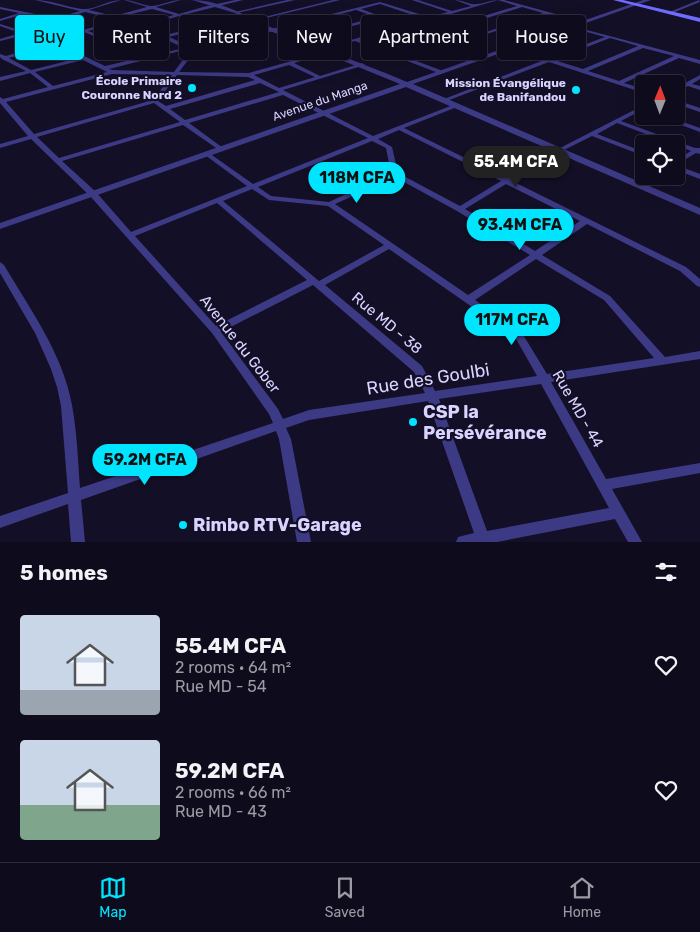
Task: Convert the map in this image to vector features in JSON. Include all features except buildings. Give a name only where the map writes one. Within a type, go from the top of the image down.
[{"type":"main road","points":[[616,0],[700,20]]},
{"type":"street","points":[[37,0],[106,15]]},
{"type":"street","points":[[59,4],[72,0]]},
{"type":"street","points":[[70,15],[119,0]]},
{"type":"street","points":[[126,0],[179,15]]},
{"type":"street","points":[[122,15],[179,0]]},
{"type":"street","points":[[195,0],[244,15]]},
{"type":"street","points":[[169,18],[241,0]]},
{"type":"street","points":[[237,12],[293,0]]},
{"type":"street","points":[[268,17],[338,0]]},
{"type":"street","points":[[414,0],[452,12]]},
{"type":"street","points":[[457,0],[476,6]]},
{"type":"street","points":[[442,15],[498,0],[555,15]]},
{"type":"street","name":"Avenue du Manga","points":[[586,22],[648,0]]},
{"type":"street","points":[[669,13],[700,1]]},
{"type":"street","points":[[268,31],[380,2],[417,15]]},
{"type":"street","points":[[487,17],[522,6]]},
{"type":"street","points":[[687,6],[700,9]]},
{"type":"street","points":[[0,8],[39,15]]},
{"type":"street","points":[[357,9],[375,15]]},
{"type":"street","points":[[0,20],[25,12]]},
{"type":"street","points":[[542,15],[548,13]]},
{"type":"street","points":[[0,25],[15,29]]},
{"type":"street","points":[[84,31],[94,28]]},
{"type":"street","points":[[268,28],[278,32]]},
{"type":"street","points":[[487,33],[497,30]]},
{"type":"street","points":[[586,30],[700,62]]},
{"type":"street","points":[[84,31],[94,35]]},
{"type":"street","points":[[0,40],[15,36]]},
{"type":"street","points":[[586,46],[609,37]]},
{"type":"street","points":[[351,41],[361,39]]},
{"type":"street","points":[[356,40],[361,42]]},
{"type":"street","points":[[583,71],[643,46]]},
{"type":"street","name":"Avenue du Manga","points":[[0,226],[497,53]]},
{"type":"street","points":[[3,58],[15,54]]},
{"type":"street","points":[[0,55],[32,72],[52,88]]},
{"type":"street","points":[[619,83],[678,56]]},
{"type":"street","points":[[0,79],[85,58],[112,72]]},
{"type":"street","points":[[105,68],[136,60]]},
{"type":"street","points":[[0,146],[155,101],[177,73],[184,60]]},
{"type":"street","points":[[1,100],[112,72],[249,75],[301,60]]},
{"type":"street","points":[[349,60],[635,182]]},
{"type":"street","points":[[409,60],[440,72]]},
{"type":"street","points":[[442,101],[549,60],[635,89]]},
{"type":"street","points":[[290,63],[320,78]]},
{"type":"street","points":[[58,160],[185,122],[362,65]]},
{"type":"street","points":[[249,75],[390,148],[395,174]]},
{"type":"street","points":[[687,84],[700,78]]},
{"type":"street","points":[[167,108],[259,81]]},
{"type":"street","points":[[687,84],[700,88]]},
{"type":"street","name":"Avenue du Gober","points":[[1,100],[33,137],[93,194],[215,331],[274,412],[285,439],[304,542]]},
{"type":"street","points":[[155,101],[222,149]]},
{"type":"street","points":[[685,105],[700,110]]},
{"type":"street","points":[[130,235],[455,106]]},
{"type":"street","points":[[460,209],[592,134],[635,112]]},
{"type":"street","points":[[616,121],[699,150]]},
{"type":"street","points":[[685,125],[700,130]]},
{"type":"street","points":[[399,128],[683,270],[700,284]]},
{"type":"street","points":[[592,134],[635,151]]},
{"type":"street","points":[[685,158],[699,150]]},
{"type":"street","points":[[206,154],[267,198],[330,204],[395,174]]},
{"type":"street","points":[[685,171],[700,177]]},
{"type":"street","points":[[395,174],[460,209],[610,300],[663,361]]},
{"type":"street","points":[[642,185],[700,212]]},
{"type":"street","name":"Rue MD - 38","points":[[218,200],[414,364],[432,396],[484,540]]},
{"type":"street","name":"Rue MD - 44","points":[[330,204],[519,335],[635,542]]},
{"type":"street","points":[[468,300],[586,221]]},
{"type":"street","points":[[215,331],[389,246]]},
{"type":"street","points":[[0,265],[45,344],[63,388],[67,406],[78,542]]},
{"type":"street","name":"Rue des Goulbi","points":[[0,522],[310,415],[700,355]]},
{"type":"street","points":[[604,485],[700,468]]},
{"type":"street","points":[[463,542],[484,540],[619,512]]},
{"type":"waterway","points":[[146,102],[158,94]]},
{"type":"place","name":"École Primaire Couronne Nord 2","points":[[192,88]]},
{"type":"place","name":"Mission Évangélique de Banifandou","points":[[576,90]]},
{"type":"place","name":"CSP la Persévérance","points":[[413,422]]},
{"type":"place","name":"Rimbo RTV-Garage","points":[[183,525]]}]
